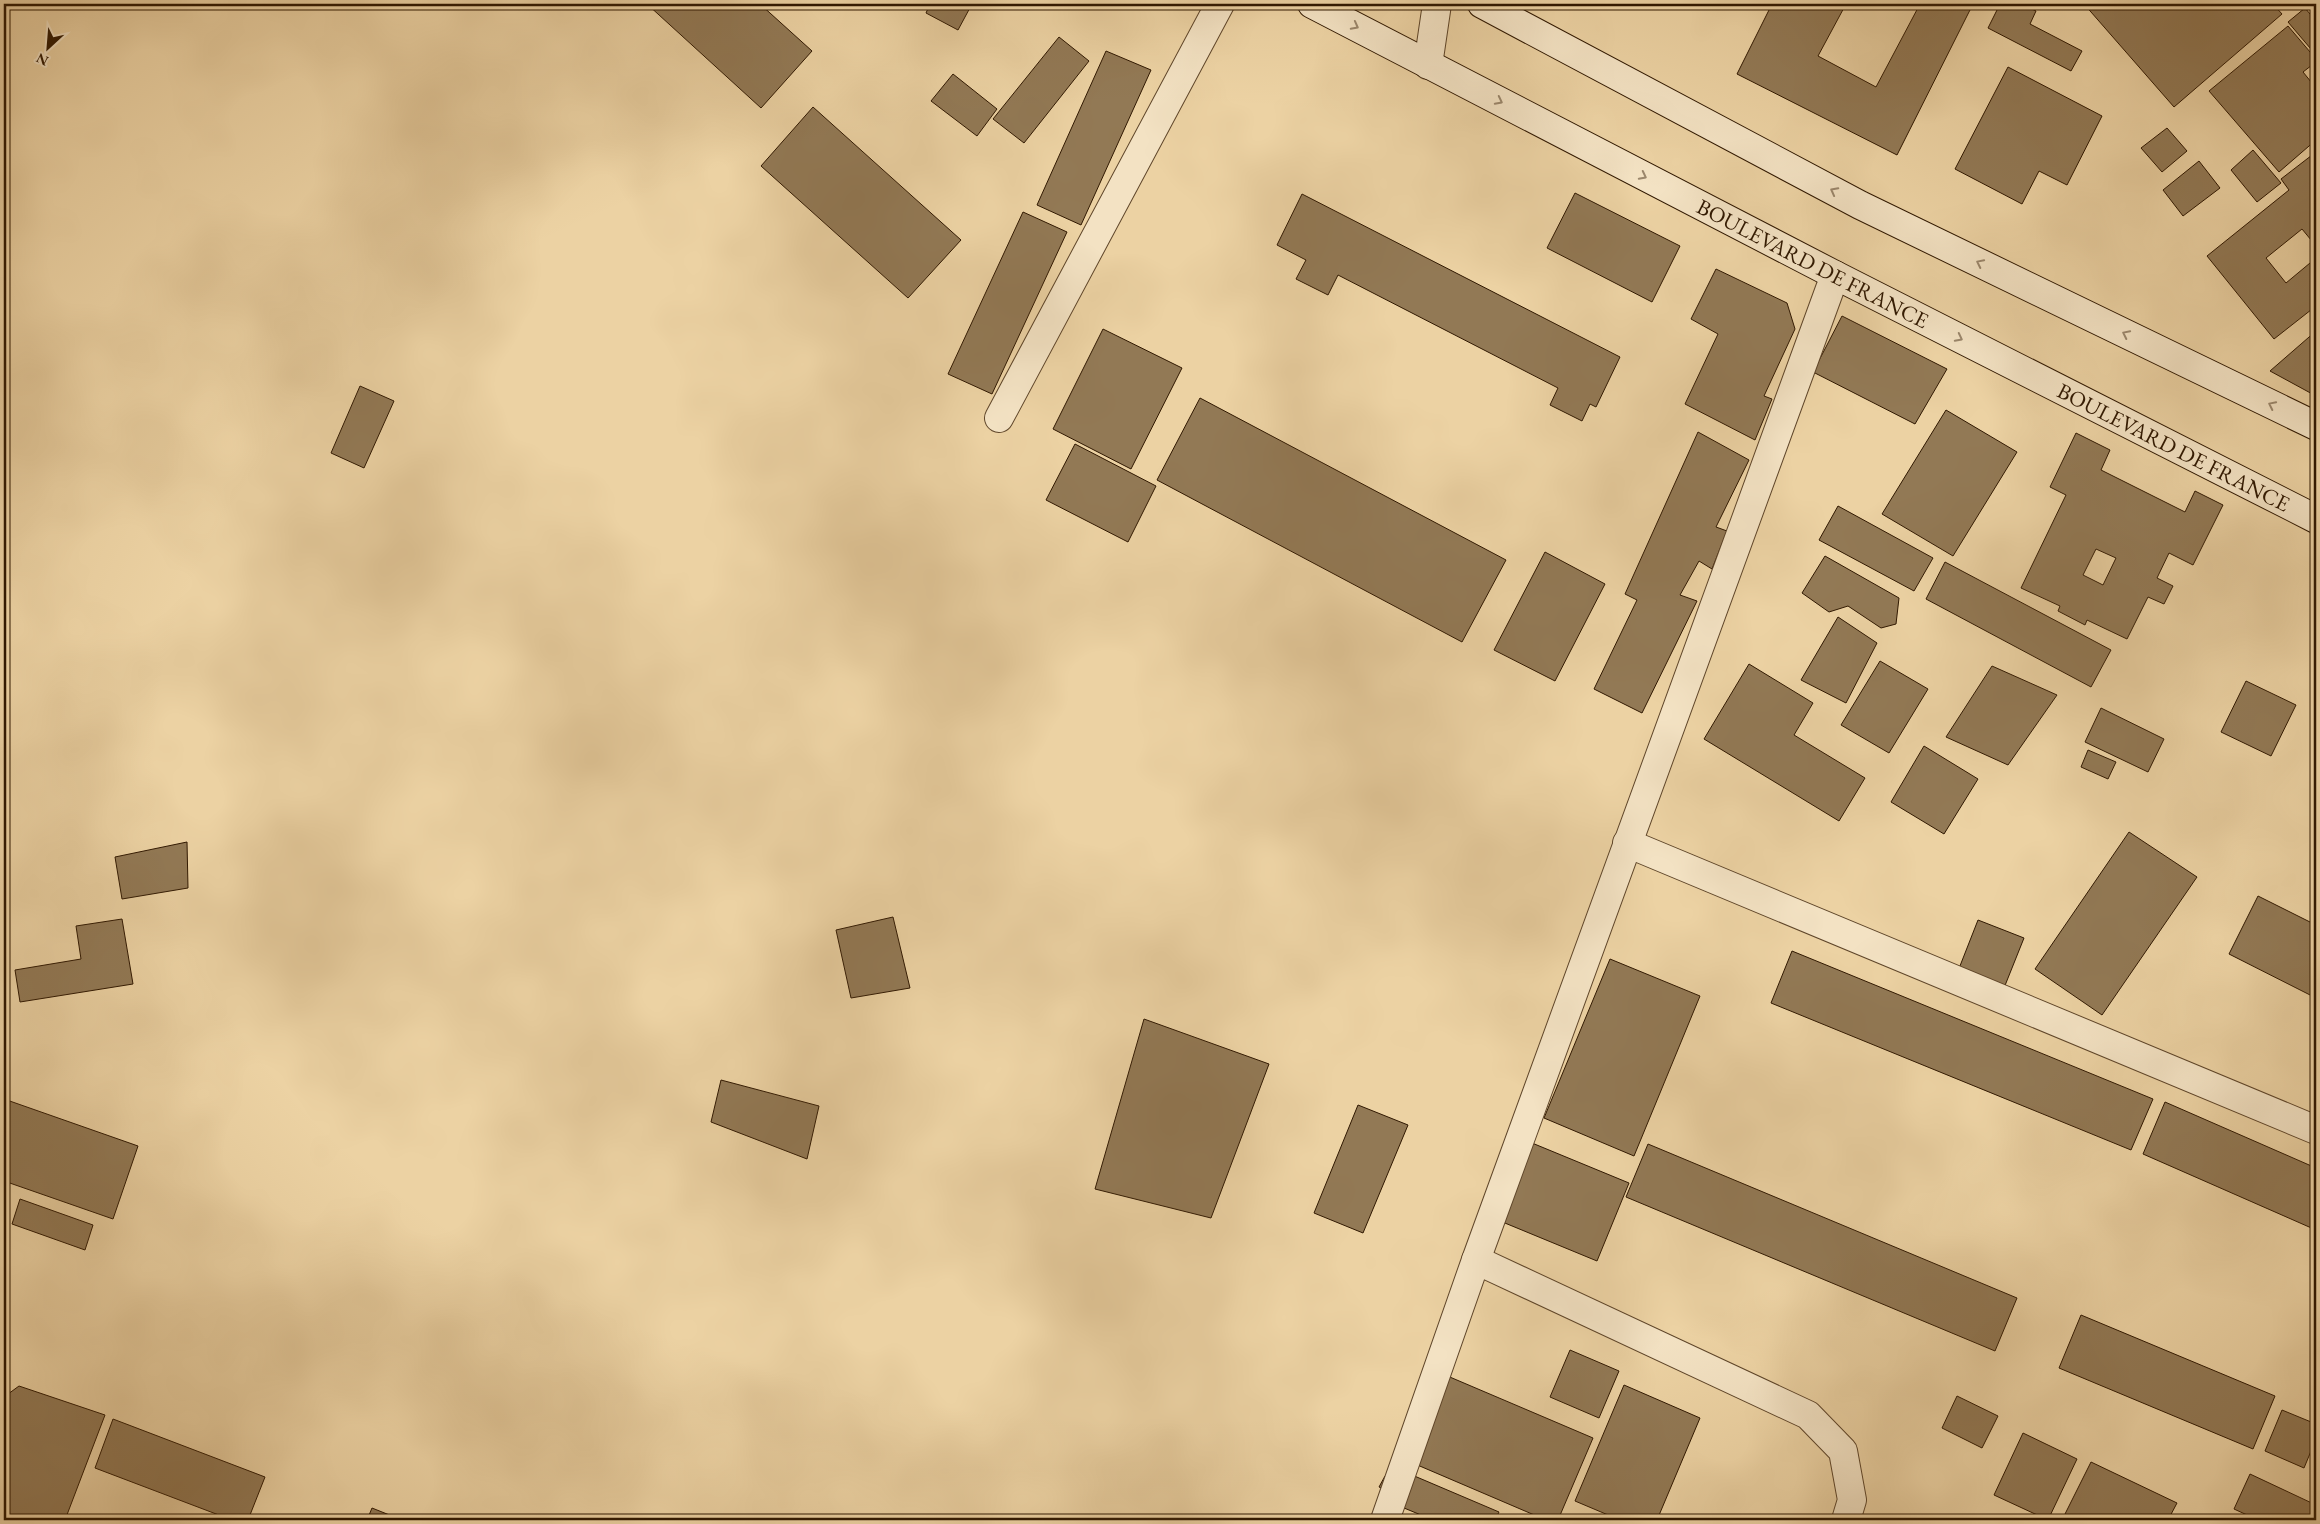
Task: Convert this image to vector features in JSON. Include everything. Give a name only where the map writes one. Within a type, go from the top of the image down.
[{"type":"street","points":[[999,418],[1220,4]]},
{"type":"street","name":"BOULEVARD DE FRANCE","points":[[1312,4],[1835,275],[2316,519]]},
{"type":"street","points":[[1428,64],[1437,4]]},
{"type":"street","points":[[1482,4],[1860,205],[2316,426]]},
{"type":"street","points":[[1385,1520],[1476,1260],[1835,275]]},
{"type":"street","points":[[1627,843],[2316,1130]]},
{"type":"street","points":[[1476,1260],[1808,1415],[1843,1451],[1852,1500],[1846,1520]]},
{"type":"building","points":[[647,4],[760,4],[812,51],[761,108]]},
{"type":"building","points":[[930,4],[972,4],[958,30],[926,13]]},
{"type":"building","points":[[1772,4],[1846,4],[1818,56],[1876,87],[1920,4],[1973,4],[1897,155],[1737,74]]},
{"type":"building","points":[[2000,4],[2022,4],[2036,11],[2030,24],[2082,51],[2071,71],[1988,28]]},
{"type":"building","points":[[2084,4],[2273,4],[2282,14],[2174,107]]},
{"type":"building","points":[[2305,8],[2316,21],[2316,55],[2288,22]]},
{"type":"building","points":[[2288,26],[2316,59],[2316,62],[2303,72],[2316,88],[2316,140],[2279,172],[2209,91]]},
{"type":"building","points":[[1059,37],[1089,61],[1024,143],[993,119]]},
{"type":"building","points":[[1106,51],[1151,70],[1081,225],[1037,205]]},
{"type":"building","points":[[2008,67],[2102,116],[2067,185],[2039,171],[2022,204],[1955,169]]},
{"type":"building","points":[[953,74],[997,109],[977,136],[931,101]]},
{"type":"building","points":[[813,107],[961,240],[908,298],[761,166]]},
{"type":"building","points":[[2167,128],[2187,151],[2162,172],[2141,148]]},
{"type":"building","points":[[2253,150],[2281,183],[2257,202],[2231,170]]},
{"type":"building","points":[[2316,152],[2316,246],[2302,229],[2266,258],[2286,283],[2316,258],[2316,306],[2274,339],[2207,256],[2289,190],[2281,179]]},
{"type":"building","points":[[2199,161],[2220,188],[2183,216],[2163,190]]},
{"type":"building","points":[[1575,193],[1680,246],[1652,302],[1547,248]]},
{"type":"building","points":[[1302,194],[1620,357],[1596,407],[1590,404],[1582,421],[1550,405],[1558,388],[1338,275],[1328,295],[1296,279],[1306,260],[1277,245]]},
{"type":"building","points":[[1023,212],[1067,232],[992,394],[948,374]]},
{"type":"building","points":[[1716,269],[1787,303],[1795,329],[1764,396],[1772,399],[1755,440],[1685,404],[1718,334],[1691,319]]},
{"type":"building","points":[[1842,316],[1947,369],[1915,424],[1813,372]]},
{"type":"building","points":[[1103,329],[1182,368],[1131,469],[1053,429]]},
{"type":"building","points":[[2316,331],[2316,396],[2270,371]]},
{"type":"building","points":[[360,386],[394,401],[364,468],[331,453]]},
{"type":"building","points":[[1200,398],[1506,560],[1462,642],[1157,480]]},
{"type":"building","points":[[1946,410],[2017,452],[1953,556],[1882,514]]},
{"type":"building","points":[[1698,432],[1749,460],[1716,527],[1727,531],[1712,569],[1699,561],[1680,595],[1697,601],[1642,713],[1594,689],[1637,600],[1625,594]]},
{"type":"building","points":[[2076,433],[2110,450],[2101,470],[2185,512],[2195,491],[2223,505],[2193,565],[2169,553],[2157,578],[2173,586],[2164,604],[2148,597],[2127,639],[2087,620],[2085,625],[2058,611],[2060,606],[2021,588],[2066,495],[2050,487]],"holes":[[[2096,549],[2116,558],[2103,585],[2083,575]]]},
{"type":"building","points":[[1075,444],[1156,486],[1128,542],[1046,500]]},
{"type":"building","points":[[1838,506],[1933,558],[1914,591],[1819,540]]},
{"type":"building","points":[[1545,552],[1605,584],[1555,681],[1494,650]]},
{"type":"building","points":[[1825,556],[1899,598],[1896,624],[1881,628],[1848,606],[1829,612],[1802,593]]},
{"type":"building","points":[[1945,562],[2111,650],[2091,687],[1926,599]]},
{"type":"building","points":[[1838,617],[1877,643],[1846,703],[1801,680]]},
{"type":"building","points":[[1880,661],[1928,689],[1889,753],[1841,725]]},
{"type":"building","points":[[1749,664],[1813,703],[1794,735],[1865,778],[1839,821],[1704,739]]},
{"type":"building","points":[[1992,666],[2057,695],[2008,765],[1946,737]]},
{"type":"building","points":[[2246,681],[2296,705],[2271,756],[2221,732]]},
{"type":"building","points":[[2101,708],[2164,739],[2148,772],[2085,742]]},
{"type":"building","points":[[1924,746],[1978,779],[1944,834],[1891,802]]},
{"type":"building","points":[[2088,750],[2116,762],[2108,779],[2081,767]]},
{"type":"building","points":[[2129,832],[2197,877],[2102,1015],[2035,969]]},
{"type":"building","points":[[187,842],[188,888],[122,899],[115,857]]},
{"type":"building","points":[[2258,896],[2316,925],[2316,998],[2229,954]]},
{"type":"building","points":[[893,917],[910,988],[851,998],[836,930]]},
{"type":"building","points":[[122,919],[133,984],[20,1002],[15,970],[81,959],[76,926]]},
{"type":"building","points":[[1978,920],[2024,938],[2004,988],[1958,971]]},
{"type":"building","points":[[1792,951],[2153,1099],[2131,1150],[1771,1003]]},
{"type":"building","points":[[1610,959],[1700,996],[1634,1156],[1544,1118]]},
{"type":"building","points":[[1144,1019],[1269,1064],[1211,1218],[1095,1189]]},
{"type":"building","points":[[721,1080],[819,1106],[807,1159],[711,1122]]},
{"type":"building","points":[[4,1099],[138,1146],[113,1219],[4,1181]]},
{"type":"building","points":[[2165,1102],[2316,1168],[2316,1230],[2143,1154]]},
{"type":"building","points":[[1358,1105],[1408,1125],[1363,1233],[1314,1213]]},
{"type":"building","points":[[1532,1143],[1629,1183],[1597,1261],[1500,1221]]},
{"type":"building","points":[[1648,1144],[2017,1298],[1995,1351],[1626,1197]]},
{"type":"building","points":[[20,1199],[93,1225],[85,1250],[12,1224]]},
{"type":"building","points":[[2081,1315],[2275,1396],[2253,1449],[2059,1368]]},
{"type":"building","points":[[1570,1350],[1619,1371],[1599,1418],[1550,1397]]},
{"type":"building","points":[[1431,1369],[1593,1438],[1558,1520],[1546,1520],[1394,1455]]},
{"type":"building","points":[[1624,1385],[1700,1418],[1657,1520],[1620,1520],[1575,1501]]},
{"type":"building","points":[[19,1386],[105,1415],[65,1520],[4,1520],[4,1397]]},
{"type":"building","points":[[1957,1396],[1998,1416],[1982,1448],[1942,1428]]},
{"type":"building","points":[[2282,1410],[2316,1424],[2316,1439],[2304,1468],[2265,1451]]},
{"type":"building","points":[[113,1419],[265,1477],[248,1520],[232,1520],[95,1468]]},
{"type":"building","points":[[2023,1433],[2077,1459],[2048,1520],[1994,1495]]},
{"type":"building","points":[[2091,1462],[2177,1503],[2168,1520],[2062,1520]]},
{"type":"building","points":[[1405,1472],[1499,1512],[1495,1520],[1433,1520],[1392,1503]]},
{"type":"building","points":[[2250,1474],[2316,1505],[2316,1520],[2258,1520],[2234,1509]]},
{"type":"building","points":[[1385,1476],[1394,1480],[1388,1491],[1379,1487]]},
{"type":"building","points":[[372,1508],[402,1520],[367,1520]]}]
